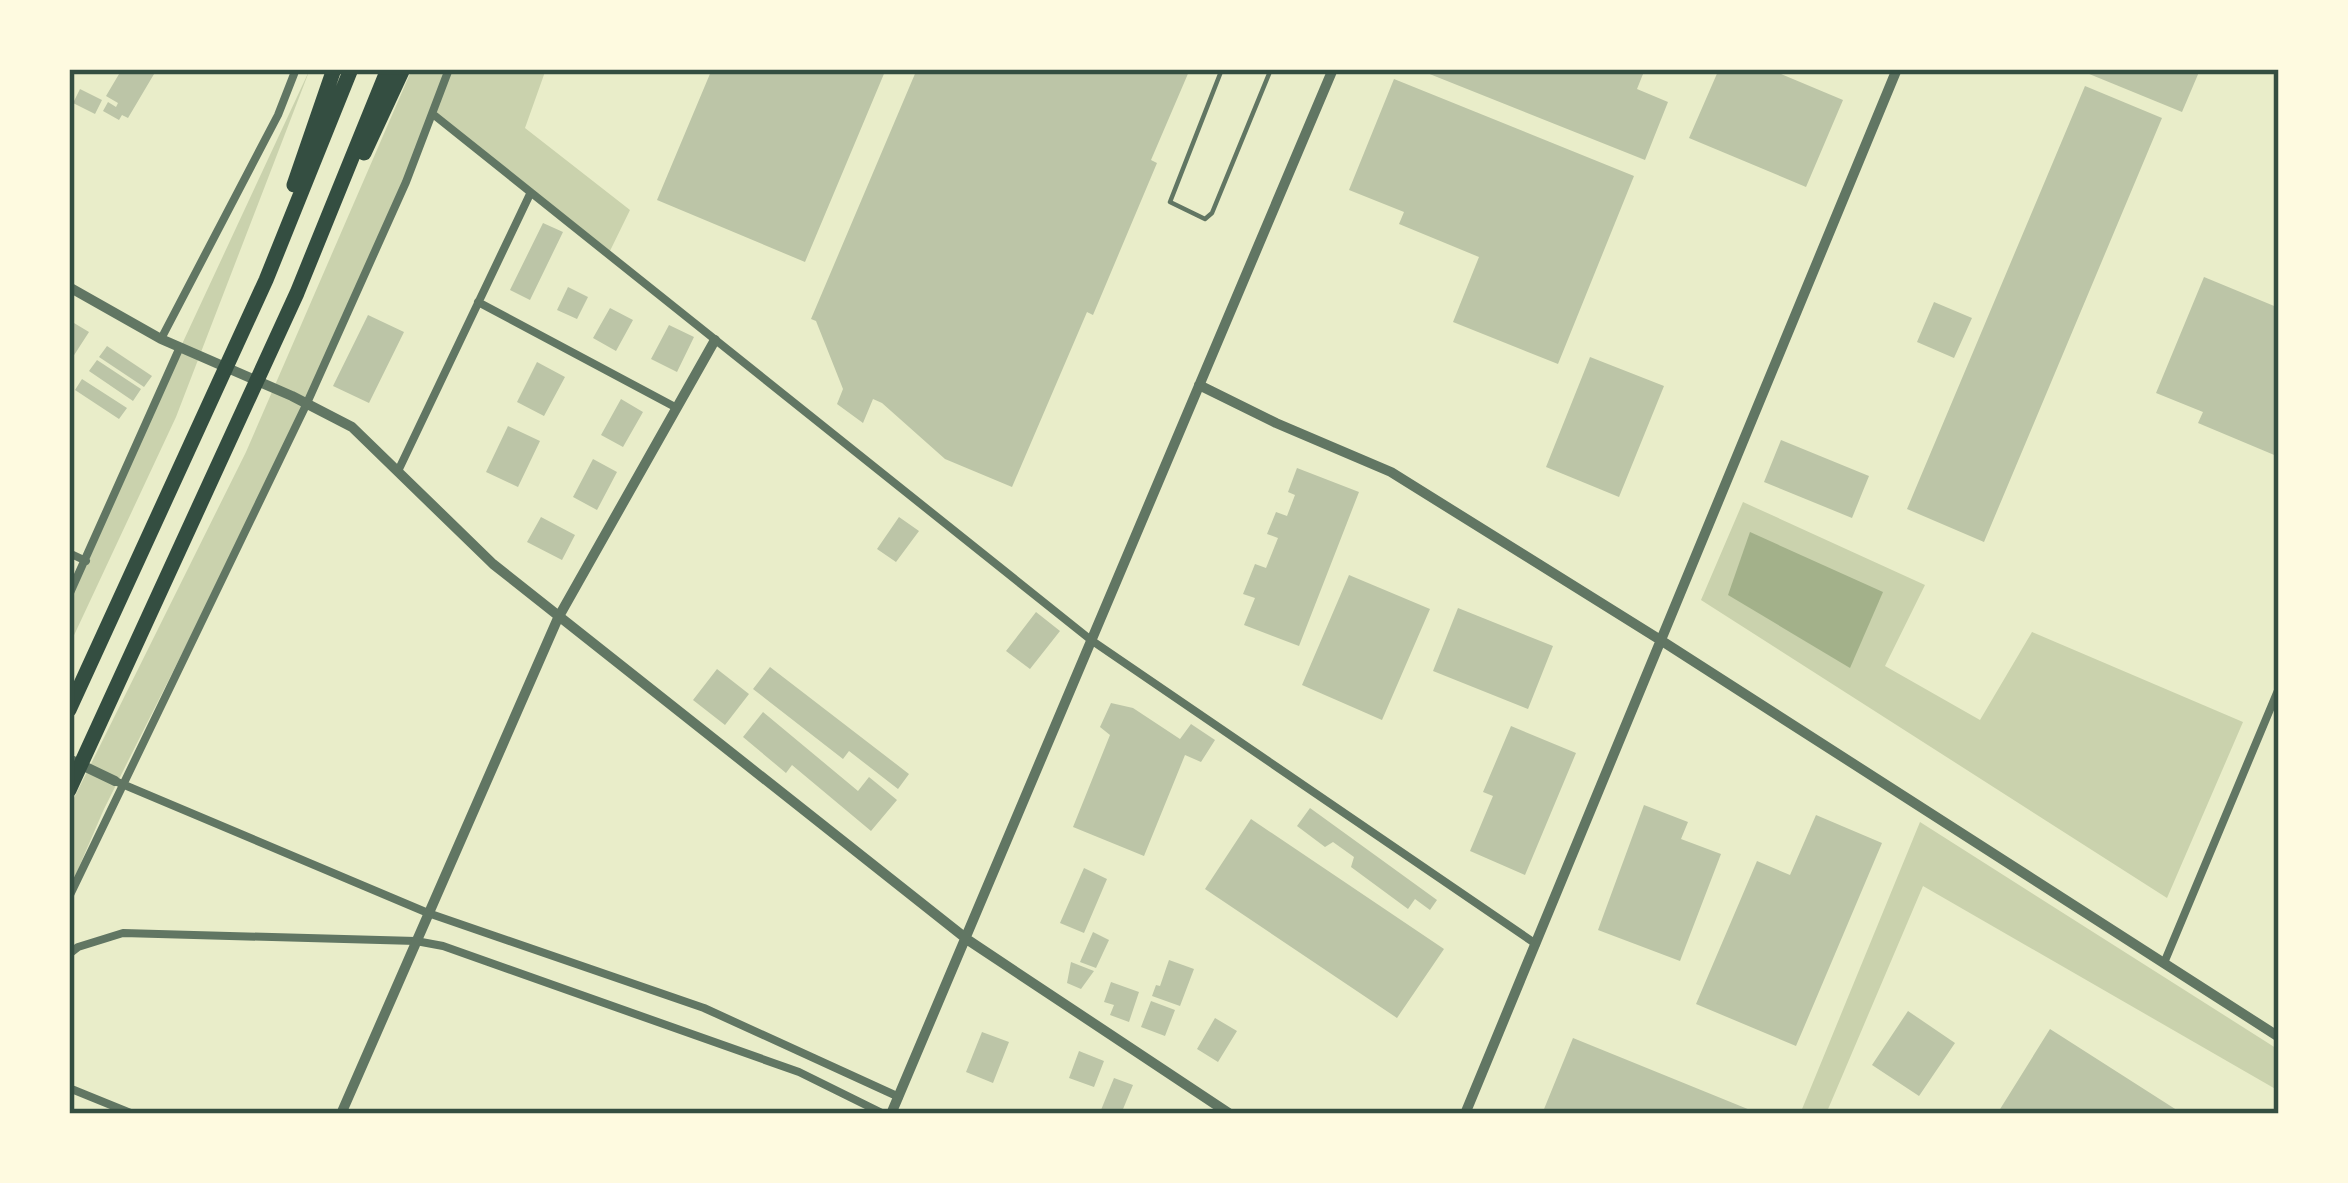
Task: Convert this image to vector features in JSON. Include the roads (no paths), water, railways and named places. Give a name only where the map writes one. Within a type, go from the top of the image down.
[{"type":"highway","points":[[266,280],[334,69]]},
{"type":"highway","points":[[69,710],[266,280],[351,69]]},
{"type":"highway","points":[[297,293],[388,69]]},
{"type":"highway","points":[[69,790],[403,69]]},
{"type":"street","points":[[161,339],[251,170],[296,69]]},
{"type":"street","points":[[69,898],[307,403],[434,115],[449,69]]},
{"type":"street","points":[[69,954],[123,933],[416,940],[800,1072],[888,1114],[968,940],[1334,69]]},
{"type":"street","points":[[1465,1114],[1897,69]]},
{"type":"street","points":[[434,115],[1091,640],[1536,944]]},
{"type":"street","points":[[399,469],[530,194]]},
{"type":"street","points":[[69,287],[161,339],[352,427],[493,564],[968,940],[1230,1114]]},
{"type":"street","points":[[478,302],[675,407]]},
{"type":"street","points":[[341,1114],[558,618],[715,340]]},
{"type":"street","points":[[69,596],[186,350]]},
{"type":"street","points":[[1198,385],[1391,472],[1662,640],[2279,1037]]},
{"type":"street","points":[[69,553],[86,561]]},
{"type":"street","points":[[2164,963],[2279,688]]},
{"type":"street","points":[[69,759],[428,913],[704,1008],[899,1096]]},
{"type":"street","points":[[69,1088],[133,1114]]},
{"type":"lane","points":[[1222,69],[1170,202],[1205,219],[1271,69]]}]
